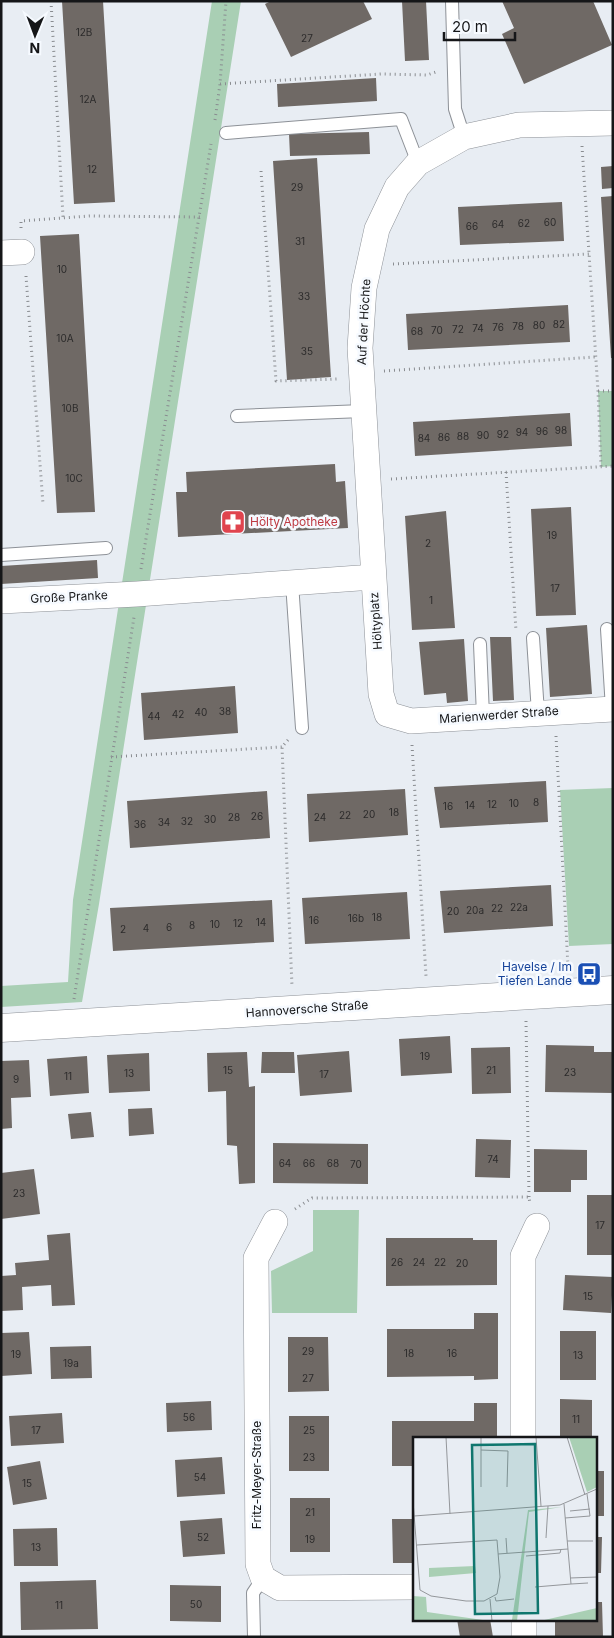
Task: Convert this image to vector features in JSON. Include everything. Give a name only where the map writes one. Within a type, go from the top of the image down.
[{"type":"street","name":"Auf der Höchte","points":[[373,577],[360,348],[364,288],[368,266],[377,228],[396,187],[418,163],[464,137],[519,124],[613,123]]},
{"type":"street","name":"Höltyplatz","points":[[137,594],[373,577],[381,694],[399,717]]},
{"type":"street","name":"Große Pranke","points":[[1,601],[137,594]]},
{"type":"street","name":"Marienwerder Straße","points":[[399,717],[483,716],[612,709]]},
{"type":"street","name":"Hannoversche Straße","points":[[1,1028],[613,990]]},
{"type":"street","name":"Fritz-Meyer-Straße","points":[[263,1578],[258,1564],[256,1258],[275,1222]]},
{"type":"street","points":[[523,1437],[523,1256],[537,1226]]},
{"type":"street","points":[[263,1578],[280,1588],[413,1587]]},
{"type":"street","points":[[524,1620],[524,1637]]},
{"type":"lane","points":[[452,1],[455,109],[464,137]]},
{"type":"lane","points":[[226,132],[401,119],[418,163]]},
{"type":"lane","points":[[237,416],[363,411]]},
{"type":"lane","points":[[1,555],[106,548]]},
{"type":"lane","points":[[292,583],[302,728]]},
{"type":"lane","points":[[607,629],[612,709]]},
{"type":"lane","points":[[533,638],[547,712]]},
{"type":"lane","points":[[480,644],[483,716]]},
{"type":"lane","points":[[254,1637],[253,1593],[263,1578]]},
{"type":"path","points":[[51,1],[63,217]]},
{"type":"path","points":[[215,122],[220,84],[226,1]]},
{"type":"path","points":[[220,84],[380,74],[427,75],[441,70],[454,69]]},
{"type":"path","points":[[581,122],[601,467]]},
{"type":"path","points":[[73,1008],[137,594],[212,141]]},
{"type":"path","points":[[262,171],[276,381],[596,357]]},
{"type":"path","points":[[43,504],[25,262],[12,252],[20,221],[63,217],[200,217]]},
{"type":"path","points":[[368,266],[590,254]]},
{"type":"path","points":[[598,391],[613,391]]},
{"type":"path","points":[[367,481],[613,466]]},
{"type":"path","points":[[506,472],[516,636]]},
{"type":"path","points":[[547,712],[569,993]]},
{"type":"path","points":[[399,717],[428,1001]]},
{"type":"path","points":[[111,757],[282,747],[302,728]]},
{"type":"path","points":[[282,747],[294,1009]]},
{"type":"path","points":[[526,1013],[529,1198],[537,1226]]},
{"type":"path","points":[[275,1222],[312,1198],[529,1198]]},
{"type":"green space","points":[[212,1],[241,1],[82,1002],[1,1007],[1,986],[68,982],[73,900]]},
{"type":"green space","points":[[598,391],[613,391],[613,466],[601,467]]},
{"type":"green space","points":[[613,788],[613,944],[569,946],[560,790]]},
{"type":"green space","points":[[313,1210],[359,1210],[357,1313],[272,1313],[271,1271],[313,1251]]},
{"type":"building","points":[[62,1],[103,1],[115,202],[74,204]]},
{"type":"building","points":[[271,1],[363,1],[372,19],[291,57],[265,4]]},
{"type":"building","points":[[402,1],[426,1],[429,60],[405,61]]},
{"type":"building","points":[[502,1],[593,1],[612,45],[524,84],[502,34],[514,28]]},
{"type":"building","points":[[376,78],[377,101],[278,107],[277,84]]},
{"type":"building","points":[[369,132],[370,154],[290,156],[289,134]]},
{"type":"building","points":[[317,158],[331,377],[287,380],[273,161]]},
{"type":"building","points":[[613,166],[613,188],[602,189],[601,167]]},
{"type":"building","points":[[613,196],[613,358],[611,358],[601,197]]},
{"type":"building","points":[[562,202],[564,241],[460,245],[458,207]]},
{"type":"building","points":[[79,234],[95,512],[57,513],[40,236]]},
{"type":"building","points":[[568,305],[570,342],[408,350],[406,314]]},
{"type":"building","points":[[570,413],[572,446],[415,456],[413,422]]},
{"type":"building","points":[[335,464],[336,482],[345,481],[348,528],[178,537],[176,492],[187,492],[186,472]]},
{"type":"building","points":[[571,507],[576,615],[536,616],[531,509]]},
{"type":"building","points":[[446,511],[455,628],[412,630],[405,516]]},
{"type":"building","points":[[97,560],[98,578],[1,584],[1,566]]},
{"type":"building","points":[[587,625],[592,694],[550,697],[546,628]]},
{"type":"building","points":[[490,637],[511,637],[514,700],[493,701]]},
{"type":"building","points":[[464,639],[468,701],[447,703],[446,693],[424,695],[419,642]]},
{"type":"building","points":[[235,686],[238,733],[144,740],[141,693]]},
{"type":"building","points":[[546,781],[548,822],[440,828],[434,787]]},
{"type":"building","points":[[405,789],[408,835],[309,842],[307,794]]},
{"type":"building","points":[[267,791],[270,838],[130,848],[127,801]]},
{"type":"building","points":[[551,885],[553,926],[444,933],[440,891]]},
{"type":"building","points":[[407,892],[410,939],[305,944],[302,898]]},
{"type":"building","points":[[272,900],[274,942],[113,951],[110,908]]},
{"type":"building","points":[[450,1036],[452,1073],[401,1076],[399,1039]]},
{"type":"building","points":[[546,1045],[594,1046],[594,1052],[613,1052],[613,1093],[545,1092]]},
{"type":"building","points":[[510,1047],[511,1093],[472,1094],[471,1048]]},
{"type":"building","points":[[349,1051],[352,1092],[300,1096],[297,1055]]},
{"type":"building","points":[[247,1052],[249,1087],[255,1086],[255,1183],[239,1184],[237,1146],[227,1145],[226,1091],[208,1092],[207,1053]]},
{"type":"building","points":[[262,1052],[294,1052],[295,1073],[261,1073]]},
{"type":"building","points":[[149,1053],[150,1091],[109,1093],[107,1055]]},
{"type":"building","points":[[87,1056],[89,1093],[50,1096],[47,1059]]},
{"type":"building","points":[[29,1060],[31,1097],[11,1098],[12,1128],[1,1129],[1,1061]]},
{"type":"building","points":[[152,1108],[154,1134],[129,1136],[128,1109]]},
{"type":"building","points":[[91,1112],[94,1137],[71,1139],[68,1114]]},
{"type":"building","points":[[476,1139],[511,1140],[510,1178],[475,1177]]},
{"type":"building","points":[[273,1143],[368,1144],[368,1184],[273,1183]]},
{"type":"building","points":[[534,1149],[587,1150],[587,1180],[571,1180],[571,1192],[534,1192]]},
{"type":"building","points":[[34,1169],[40,1214],[1,1219],[1,1173]]},
{"type":"building","points":[[587,1195],[613,1195],[613,1255],[587,1255]]},
{"type":"building","points":[[70,1233],[75,1305],[52,1306],[51,1285],[22,1287],[23,1310],[1,1311],[1,1276],[16,1275],[15,1263],[49,1260],[47,1235]]},
{"type":"building","points":[[386,1238],[473,1238],[473,1240],[497,1240],[497,1285],[386,1286]]},
{"type":"building","points":[[565,1275],[613,1277],[611,1313],[563,1310]]},
{"type":"building","points":[[474,1313],[498,1313],[498,1379],[474,1380],[474,1376],[387,1377],[387,1329],[474,1329]]},
{"type":"building","points":[[560,1331],[596,1331],[596,1380],[560,1380]]},
{"type":"building","points":[[29,1332],[32,1374],[1,1376],[1,1333]]},
{"type":"building","points":[[288,1337],[328,1337],[329,1391],[288,1392]]},
{"type":"building","points":[[91,1346],[92,1378],[51,1379],[50,1347]]},
{"type":"building","points":[[560,1399],[592,1400],[592,1437],[560,1437]]},
{"type":"building","points":[[211,1401],[212,1430],[167,1432],[166,1403]]},
{"type":"building","points":[[474,1403],[497,1403],[497,1437],[413,1437],[413,1466],[392,1466],[392,1421],[474,1421]]},
{"type":"building","points":[[62,1413],[64,1443],[11,1446],[9,1416]]},
{"type":"building","points":[[289,1416],[329,1416],[329,1471],[289,1471]]},
{"type":"building","points":[[222,1457],[225,1494],[177,1497],[175,1460]]},
{"type":"building","points":[[40,1461],[47,1499],[13,1505],[7,1467]]},
{"type":"building","points":[[596,1471],[604,1471],[604,1516],[596,1516]]},
{"type":"building","points":[[290,1498],[330,1498],[330,1552],[290,1552]]},
{"type":"building","points":[[222,1518],[225,1554],[183,1557],[180,1521]]},
{"type":"building","points":[[392,1519],[413,1519],[413,1563],[393,1563]]},
{"type":"building","points":[[57,1528],[58,1566],[14,1566],[13,1529]]},
{"type":"building","points":[[596,1537],[602,1537],[601,1573],[596,1573]]},
{"type":"building","points":[[96,1580],[98,1629],[21,1630],[20,1582]]},
{"type":"building","points":[[170,1585],[221,1586],[221,1622],[170,1621]]},
{"type":"building","points":[[596,1602],[602,1602],[603,1637],[555,1637],[555,1620],[596,1620]]},
{"type":"building","points":[[457,1620],[490,1620],[493,1637],[460,1637]]},
{"type":"place","name":"Hölty Apotheke","points":[[233,522]]},
{"type":"place","name":"Havelse / Im Tiefen Lande","points":[[589,974]]}]
